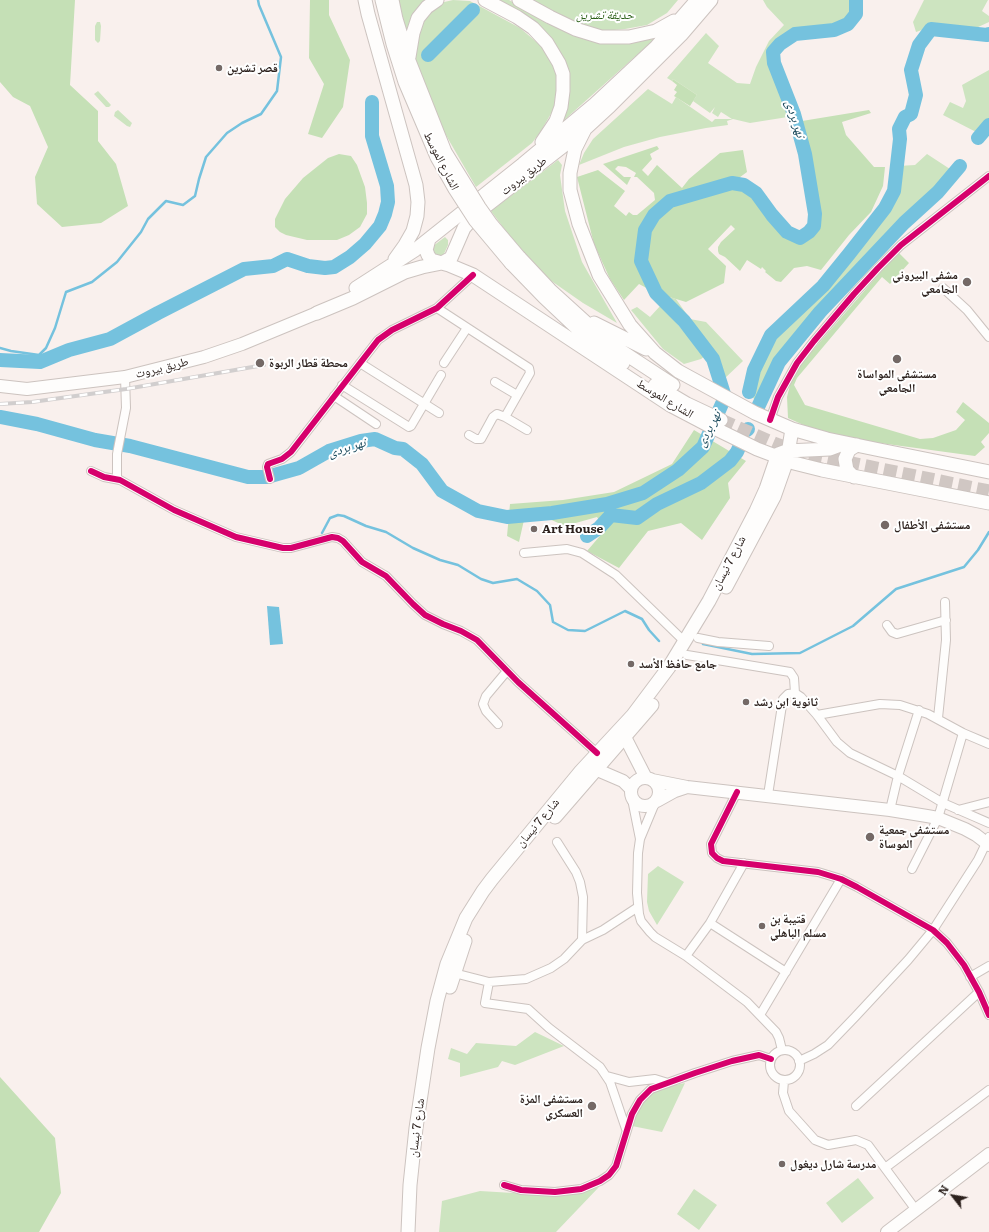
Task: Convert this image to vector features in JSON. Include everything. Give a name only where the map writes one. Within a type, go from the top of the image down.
[{"type":"main road","points":[[365,0],[413,170],[418,202],[417,216],[412,231],[405,245],[389,267]]},
{"type":"main road","name":"الشارع الموسط","points":[[382,0],[405,82],[468,210],[487,235],[576,314],[615,346],[648,370],[722,417],[666,392],[473,275],[431,260],[426,250],[429,239]]},
{"type":"main road","name":"الشارع الموسط","points":[[392,0],[396,19],[409,61],[441,154]]},
{"type":"main road","points":[[409,61],[413,33],[418,18],[427,7],[437,0]]},
{"type":"main road","points":[[485,0],[517,17],[533,28],[547,43],[559,63],[563,74],[564,92],[556,121],[548,135],[523,164]]},
{"type":"main road","points":[[519,0],[575,29],[601,37],[629,37],[656,31],[683,16]]},
{"type":"main road","name":"طريق بيروت","points":[[317,313],[389,267],[429,239],[523,164],[594,104],[656,47],[697,0]]},
{"type":"main road","name":"طريق بيروت","points":[[317,313],[353,298],[405,272],[422,266],[442,263],[451,258],[464,228],[477,213],[585,129],[639,78],[681,35],[710,0]]},
{"type":"main road","points":[[585,129],[573,157],[570,173],[570,190],[579,224],[591,259],[599,275],[630,325],[655,353],[678,371],[755,413],[792,429],[851,444],[989,472]]},
{"type":"main road","name":"الشارع الموسط","points":[[515,260],[544,297],[610,359],[670,405],[710,426],[784,456],[854,477],[989,503]]},
{"type":"main road","points":[[576,314],[655,353]]},
{"type":"main road","name":"شارع 7 نيسان","points":[[417,1232],[419,1186],[426,1122],[444,1011],[454,973],[473,923],[498,884],[592,766],[597,754],[621,735],[691,640],[778,489],[784,456],[792,429]]},
{"type":"main road","points":[[784,456],[830,449],[851,444]]},
{"type":"main road","points":[[851,444],[845,459],[847,470],[854,477]]},
{"type":"main road","points":[[961,466],[989,463]]},
{"type":"main road","name":"شارع 7 نيسان","points":[[408,1232],[410,1185],[416,1128],[437,1001],[447,964],[466,918],[483,891],[592,766],[656,700],[687,655],[691,640]]},
{"type":"street","points":[[770,420],[781,391],[797,363],[854,294],[901,245],[989,176]]},
{"type":"street","points":[[270,479],[267,467],[268,464],[282,459],[291,452],[372,346],[392,330],[438,308],[473,275]]},
{"type":"street","points":[[942,288],[967,310],[989,337]]},
{"type":"street","points":[[438,308],[529,368],[530,373],[505,417]]},
{"type":"street","name":"طريق بيروت","points":[[0,386],[27,389],[125,377],[204,357],[235,347],[317,313]]},
{"type":"street","points":[[444,363],[468,328]]},
{"type":"street","points":[[360,363],[440,413]]},
{"type":"street","points":[[342,385],[409,427],[441,375]]},
{"type":"street","points":[[117,479],[117,454],[126,408],[125,377]]},
{"type":"street","points":[[495,382],[517,395]]},
{"type":"street","points":[[334,396],[376,424]]},
{"type":"street","points":[[469,435],[476,439],[480,439],[495,415],[500,414],[527,430]]},
{"type":"street","points":[[92,471],[104,477],[117,479],[174,510],[236,538],[283,548],[291,548],[332,537],[338,538],[343,541],[362,562],[386,576],[413,604],[426,614],[477,640],[507,671],[597,754]]},
{"type":"street","points":[[524,553],[567,549],[582,553],[616,575],[691,640],[769,646]]},
{"type":"street","points":[[938,718],[943,675],[946,620],[945,602]]},
{"type":"street","points":[[887,624],[892,632],[897,634],[946,620]]},
{"type":"street","points":[[687,655],[790,672],[794,678],[795,693]]},
{"type":"street","points":[[498,724],[486,711],[482,704],[486,696],[507,671]]},
{"type":"street","points":[[768,795],[783,700],[788,694],[795,693],[801,697],[817,715],[837,742],[845,750],[898,776],[943,803],[989,823]]},
{"type":"street","points":[[817,715],[880,704],[900,704],[938,718],[963,733],[989,744]]},
{"type":"street","points":[[890,810],[898,776],[919,710]]},
{"type":"street","points":[[912,869],[938,818],[963,733]]},
{"type":"street","points":[[621,735],[649,779],[656,782],[660,793],[640,839]]},
{"type":"street","points":[[592,766],[623,781],[632,794],[635,802],[642,806],[647,807],[675,791],[687,787]]},
{"type":"street","points":[[782,1050],[776,1032],[734,991],[650,932],[642,921],[638,907],[636,880],[640,839],[632,794],[637,781],[649,779],[687,787],[890,810],[938,818],[966,829],[988,842],[933,930],[882,989],[828,1045],[799,1061]]},
{"type":"street","points":[[737,792],[712,841],[712,853],[720,860],[818,872],[841,879],[933,930],[947,943],[964,965],[979,992],[989,1015]]},
{"type":"street","points":[[958,810],[989,802]]},
{"type":"street","points":[[557,842],[576,872],[580,882],[583,897],[582,940]]},
{"type":"street","points":[[686,956],[710,923],[744,863]]},
{"type":"street","points":[[760,1015],[841,879]]},
{"type":"street","points":[[454,973],[489,982],[526,979],[564,960],[582,940],[597,933],[638,907]]},
{"type":"street","points":[[710,923],[786,972]]},
{"type":"street","points":[[970,977],[989,966]]},
{"type":"street","points":[[489,982],[485,1003],[528,1009],[549,1028],[596,1064],[607,1076],[626,1130]]},
{"type":"street","points":[[856,1106],[979,992]]},
{"type":"street","points":[[782,1050],[791,1051],[798,1057],[799,1061],[799,1071],[797,1075],[789,1080],[784,1081],[776,1078],[770,1071],[769,1063],[771,1058],[774,1054],[782,1050]]},
{"type":"street","points":[[504,1185],[521,1190],[556,1192],[573,1191],[600,1181],[609,1175],[616,1166],[632,1114],[640,1100],[651,1089],[695,1073],[754,1055],[763,1055],[771,1058]]},
{"type":"street","points":[[607,1076],[629,1082],[655,1079],[668,1083]]},
{"type":"street","points":[[784,1081],[784,1099],[789,1111],[815,1140],[828,1145],[852,1140],[860,1141],[871,1148],[916,1210]]},
{"type":"street","points":[[885,1168],[989,1090]]},
{"type":"street","points":[[887,1232],[989,1154]]},
{"type":"green space","points":[[0,0],[75,0],[70,85],[98,111],[98,141],[116,164],[128,206],[101,223],[62,227],[37,204],[35,177],[48,147],[30,106],[13,97],[0,82]]},
{"type":"green space","points":[[310,0],[329,0],[329,15],[350,60],[343,107],[322,138],[308,134],[324,84],[309,58]]},
{"type":"green space","points":[[398,0],[430,0],[407,38]]},
{"type":"green space","points":[[453,0],[470,1],[520,28],[540,45],[554,65],[557,77],[556,101],[553,110],[541,131],[532,143],[476,187],[436,118],[415,64],[414,52],[421,21],[440,3]]},
{"type":"green space","points":[[494,0],[509,0],[573,35],[590,40],[657,37],[562,122],[554,47]]},
{"type":"green space","name":"حديقة تشرين","points":[[533,0],[678,0],[667,13],[647,25],[603,31],[578,25]]},
{"type":"green space","points":[[763,0],[856,0],[856,14],[848,24],[834,30],[795,34],[793,32],[771,51],[767,57],[794,116],[750,123],[733,119],[727,121],[728,125],[660,137],[624,147],[579,165],[584,153],[593,139],[648,89],[672,104],[676,97],[712,122],[715,119],[732,119],[721,112],[718,117],[712,113],[715,107],[710,113],[693,101],[697,95],[673,79],[672,81],[667,78],[706,33],[719,46],[708,63],[737,83],[750,84],[756,67],[769,41],[784,25],[767,7]]},
{"type":"green space","points":[[924,0],[988,0],[982,11],[989,16],[989,22],[976,28],[931,27],[916,32],[913,22]]},
{"type":"green space","points":[[97,22],[100,22],[101,26],[100,41],[98,43],[95,40],[95,26]]},
{"type":"green space","points":[[989,70],[989,123],[980,134],[943,115],[950,102],[963,108],[966,101],[962,85]]},
{"type":"green space","points":[[673,79],[697,95],[690,106],[674,96],[677,92],[674,90],[677,85],[672,81]]},
{"type":"green space","points":[[98,91],[111,105],[109,107],[106,107],[94,94]]},
{"type":"green space","points":[[118,110],[132,123],[130,127],[114,116],[115,112]]},
{"type":"green space","points":[[869,110],[871,113],[842,122],[846,135],[874,167],[885,167],[883,186],[871,212],[849,235],[821,270],[807,266],[794,268],[781,282],[776,281],[765,272],[766,271],[762,267],[761,269],[747,260],[740,271],[725,257],[719,254],[718,251],[718,247],[721,242],[735,229],[731,225],[708,249],[726,266],[724,283],[686,302],[656,293],[639,284],[624,300],[610,279],[594,244],[577,177],[598,170],[625,191],[614,206],[626,216],[629,212],[633,215],[637,215],[655,200],[654,193],[637,177],[634,177],[636,173],[626,167],[618,166],[615,169],[624,177],[631,177],[627,185],[603,164],[657,146],[659,149],[650,154],[652,159],[642,170],[648,176],[657,165],[682,188],[689,179],[720,153],[743,150],[747,172],[732,184],[745,187],[755,196],[778,228],[788,236],[796,240],[807,239],[820,228],[820,208],[802,121]]},
{"type":"green space","points":[[339,154],[351,156],[357,165],[365,187],[367,214],[360,227],[349,235],[337,240],[307,240],[280,232],[275,227],[275,219],[285,199],[303,178],[328,158]]},
{"type":"green space","points":[[927,154],[953,171],[901,220],[818,309],[777,361],[756,400],[753,398],[754,371],[773,336],[821,289],[885,210],[896,188],[898,166],[915,165]]},
{"type":"green space","points":[[558,160],[562,165],[560,175],[565,211],[582,262],[617,323],[583,303],[550,280],[508,234],[491,211]]},
{"type":"green space","points":[[445,237],[448,240],[448,245],[443,256],[438,258],[432,251],[433,246]]},
{"type":"green space","points":[[898,252],[909,263],[890,284],[882,277],[797,378],[794,385],[805,405],[920,439],[933,438],[956,430],[965,420],[956,412],[963,402],[989,423],[989,433],[981,442],[985,447],[975,456],[828,436],[788,418],[787,397],[793,373]]},
{"type":"green space","points":[[666,296],[676,299],[690,319],[706,322],[743,361],[724,379],[716,358]]},
{"type":"green space","points":[[661,305],[705,356],[701,359],[684,364],[663,349],[631,310],[637,307],[650,317]]},
{"type":"green space","points":[[694,430],[746,461],[728,483],[730,498],[702,540],[681,523],[648,531],[619,568],[587,551],[605,530],[597,517],[565,526],[547,518],[524,520],[519,542],[507,536],[510,504],[563,500],[614,492],[672,464]]},
{"type":"green space","points":[[658,866],[684,882],[657,925],[649,911],[647,902],[648,874]]},
{"type":"green space","points":[[535,1032],[564,1046],[515,1065],[502,1061],[498,1067],[460,1077],[460,1063],[448,1059],[451,1048],[467,1054],[476,1043],[516,1046]]},
{"type":"green space","points":[[0,1077],[55,1138],[61,1193],[39,1232],[0,1232]]},
{"type":"green space","points":[[685,1083],[662,1132],[632,1126],[635,1114],[647,1097],[661,1088]]},
{"type":"green space","points":[[858,1178],[874,1198],[842,1223],[826,1203]]},
{"type":"green space","points":[[599,1187],[556,1232],[439,1232],[442,1201],[480,1191],[563,1196]]},
{"type":"green space","points":[[694,1189],[717,1205],[699,1230],[677,1214]]},
{"type":"water","points":[[267,606],[279,607],[283,644],[270,645]]},
{"type":"waterway","points":[[0,348],[39,355],[46,348],[55,328],[66,292],[92,282],[117,262],[141,232],[148,219],[166,201],[183,205],[195,196],[206,157],[227,133],[242,123],[261,114],[277,91],[281,57],[258,0]]},
{"type":"waterway","name":"نهر بردى","points":[[0,417],[37,424],[95,440],[130,446],[248,477],[267,477],[299,468],[329,451],[361,441],[375,439],[395,448],[403,449],[422,464],[442,491],[478,511],[507,517],[552,513],[607,504],[643,493],[678,470],[703,447],[725,397],[713,359],[684,321],[656,293],[641,261],[645,230],[654,215],[670,201],[732,183],[744,185],[756,193],[787,232],[800,238],[809,232],[814,226],[815,214],[805,154],[794,114],[774,63],[773,52],[780,44],[795,34],[834,30],[848,24],[856,14],[856,0]]},
{"type":"waterway","points":[[428,55],[473,10]]},
{"type":"waterway","points":[[749,392],[754,370],[771,335],[823,286],[885,208],[894,191],[900,139],[899,129],[905,117],[911,114],[916,95],[911,70],[919,45],[931,29],[989,34]]},
{"type":"waterway","points":[[0,360],[40,362],[69,350],[110,339],[244,269],[273,266],[287,259],[308,266],[325,268],[334,267],[350,257],[365,244],[380,226],[388,202],[387,186],[372,136],[372,102]]},
{"type":"waterway","points":[[978,138],[989,125]]},
{"type":"waterway","points":[[758,407],[779,362],[820,312],[904,223],[938,192],[960,166]]},
{"type":"waterway","points":[[587,536],[599,528],[611,515],[637,518],[657,504],[701,483],[730,461],[737,452],[741,443]]},
{"type":"waterway","points":[[322,533],[330,518],[338,515],[344,516],[366,526],[386,532],[413,548],[440,560],[458,565],[481,579],[493,583],[517,579],[537,591],[550,605],[553,622],[568,630],[585,631],[625,611],[642,619],[659,641]]},
{"type":"waterway","points":[[703,644],[752,654],[800,653],[853,626],[896,589],[964,567],[978,550],[989,532]]},
{"type":"tunnel","points":[[721,420],[776,444],[803,453],[989,491]]},
{"type":"railway","points":[[0,404],[32,402],[126,389],[264,365]]},
{"type":"cycle path","points":[[770,420],[778,397],[797,363],[854,294],[901,245],[989,176]]},
{"type":"cycle path","points":[[270,479],[267,467],[268,464],[282,459],[291,452],[378,340],[392,330],[437,308],[473,275]]},
{"type":"cycle path","points":[[91,471],[104,477],[120,480],[174,510],[236,537],[283,548],[291,548],[332,537],[338,538],[343,541],[362,562],[386,576],[425,615],[477,640],[518,682],[597,753]]},
{"type":"cycle path","points":[[737,792],[711,844],[712,853],[717,858],[723,861],[818,872],[841,879],[933,930],[947,943],[964,965],[979,992],[989,1015]]},
{"type":"cycle path","points":[[504,1185],[521,1190],[555,1192],[581,1189],[600,1181],[609,1175],[616,1166],[632,1114],[640,1100],[651,1089],[732,1061],[759,1055],[771,1059]]},
{"type":"place","name":"قصر تشرين","points":[[219,68]]},
{"type":"place","name":"مشفى البيروني الجامعي","points":[[967,282]]},
{"type":"place","name":"مستشفى المواساة الجامعي","points":[[897,359]]},
{"type":"place","name":"محطة قطار الربوة","points":[[260,363]]},
{"type":"place","name":"مستشفى الأطفال","points":[[885,525]]},
{"type":"place","name":"Art House","points":[[534,529]]},
{"type":"place","name":"جامع حافظ الأسد","points":[[631,664]]},
{"type":"place","name":"ثانوية ابن رشد","points":[[746,702]]},
{"type":"place","name":"مستشفى جمعية الموساة","points":[[870,837]]},
{"type":"place","name":"قتيبة بن مسلم الباهلي","points":[[762,926]]},
{"type":"place","name":"مستشفى المزة العسكري","points":[[592,1106]]},
{"type":"place","name":"مدرسة شارل ديغول","points":[[782,1164]]}]
